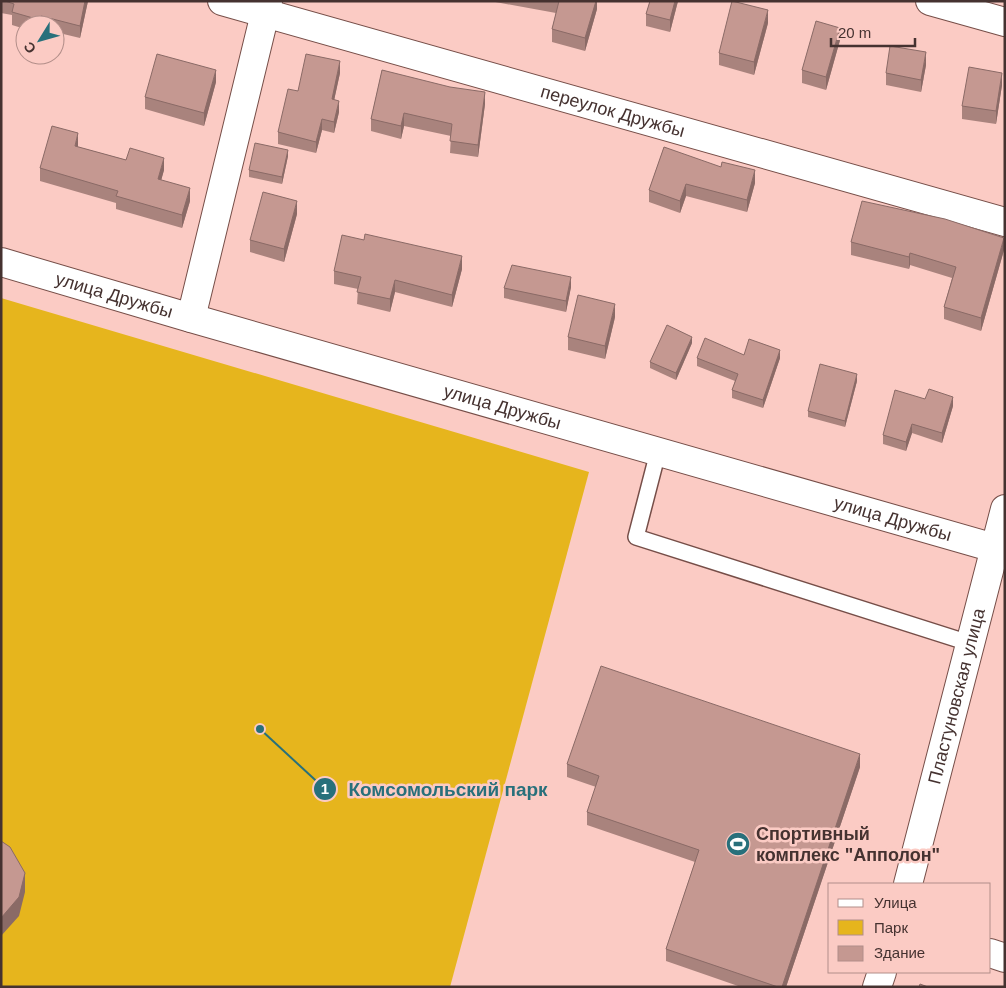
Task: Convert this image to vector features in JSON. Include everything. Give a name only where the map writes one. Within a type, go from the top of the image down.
[{"type":"street","name":"переулок Дружбы","points":[[222,1],[266,7],[1005,222]]},
{"type":"street","points":[[930,1],[1005,22]]},
{"type":"street","points":[[191,318],[266,7]]},
{"type":"street","name":"улица Дружбы","points":[[1,262],[999,549]]},
{"type":"street","name":"Пластуновская улица","points":[[908,883],[970,643],[999,549],[1005,510]]},
{"type":"street","points":[[991,953],[1005,958]]},
{"type":"street","points":[[877,987],[882,973]]},
{"type":"lane","points":[[658,452],[636,537],[970,643]]},
{"type":"green space","points":[[1,298],[589,472],[450,987],[1,987]]},
{"type":"building","points":[[5,1],[85,1],[80,26],[65,22],[65,15],[22,15],[12,12],[14,4]]},
{"type":"building","points":[[559,1],[596,1],[585,38],[552,29]]},
{"type":"building","points":[[650,1],[675,1],[670,20],[646,14]]},
{"type":"building","points":[[732,1],[768,10],[754,62],[719,53]]},
{"type":"building","points":[[816,21],[840,28],[826,77],[802,70]]},
{"type":"building","points":[[890,46],[926,52],[921,80],[886,73]]},
{"type":"building","points":[[157,54],[216,70],[204,113],[145,97]]},
{"type":"building","points":[[306,54],[340,61],[332,99],[339,101],[334,122],[322,119],[316,142],[278,132],[288,89],[298,91]]},
{"type":"building","points":[[969,67],[1002,73],[996,111],[962,106]]},
{"type":"building","points":[[382,70],[450,87],[485,92],[478,145],[450,141],[452,124],[404,113],[401,126],[371,119]]},
{"type":"building","points":[[52,126],[78,133],[75,146],[126,160],[130,148],[164,158],[158,179],[190,188],[182,215],[116,196],[118,191],[40,168]]},
{"type":"building","points":[[255,143],[288,150],[282,177],[249,170]]},
{"type":"building","points":[[664,147],[721,167],[722,162],[755,170],[747,200],[686,184],[680,201],[649,190]]},
{"type":"building","points":[[263,192],[297,201],[284,249],[250,240]]},
{"type":"building","points":[[862,201],[945,219],[1004,238],[981,318],[944,307],[956,267],[910,253],[909,257],[851,242]]},
{"type":"building","points":[[365,234],[462,256],[452,295],[395,280],[390,299],[357,292],[361,277],[334,271],[342,235],[364,240]]},
{"type":"building","points":[[512,265],[571,277],[566,301],[504,288]]},
{"type":"building","points":[[578,295],[615,304],[605,346],[568,337]]},
{"type":"building","points":[[667,325],[692,337],[676,373],[650,362]]},
{"type":"building","points":[[705,338],[744,355],[749,339],[780,350],[763,400],[732,390],[738,374],[697,358]]},
{"type":"building","points":[[820,364],[857,374],[845,421],[808,411]]},
{"type":"building","points":[[929,389],[953,397],[942,433],[912,424],[906,442],[883,435],[895,390],[925,399]]},
{"type":"building","name":"Спортивный комплекс \"Апполон\"","points":[[601,666],[860,754],[782,987],[666,949],[699,850],[587,812],[599,776],[567,764]]},
{"type":"building","points":[[1,841],[10,847],[25,873],[19,897],[1,918]]},
{"type":"place","name":"Комсомольский парк","points":[[260,729]]},
{"type":"place","name":"Спортивный комплекс \"Апполон\"","points":[[738,844]]}]
